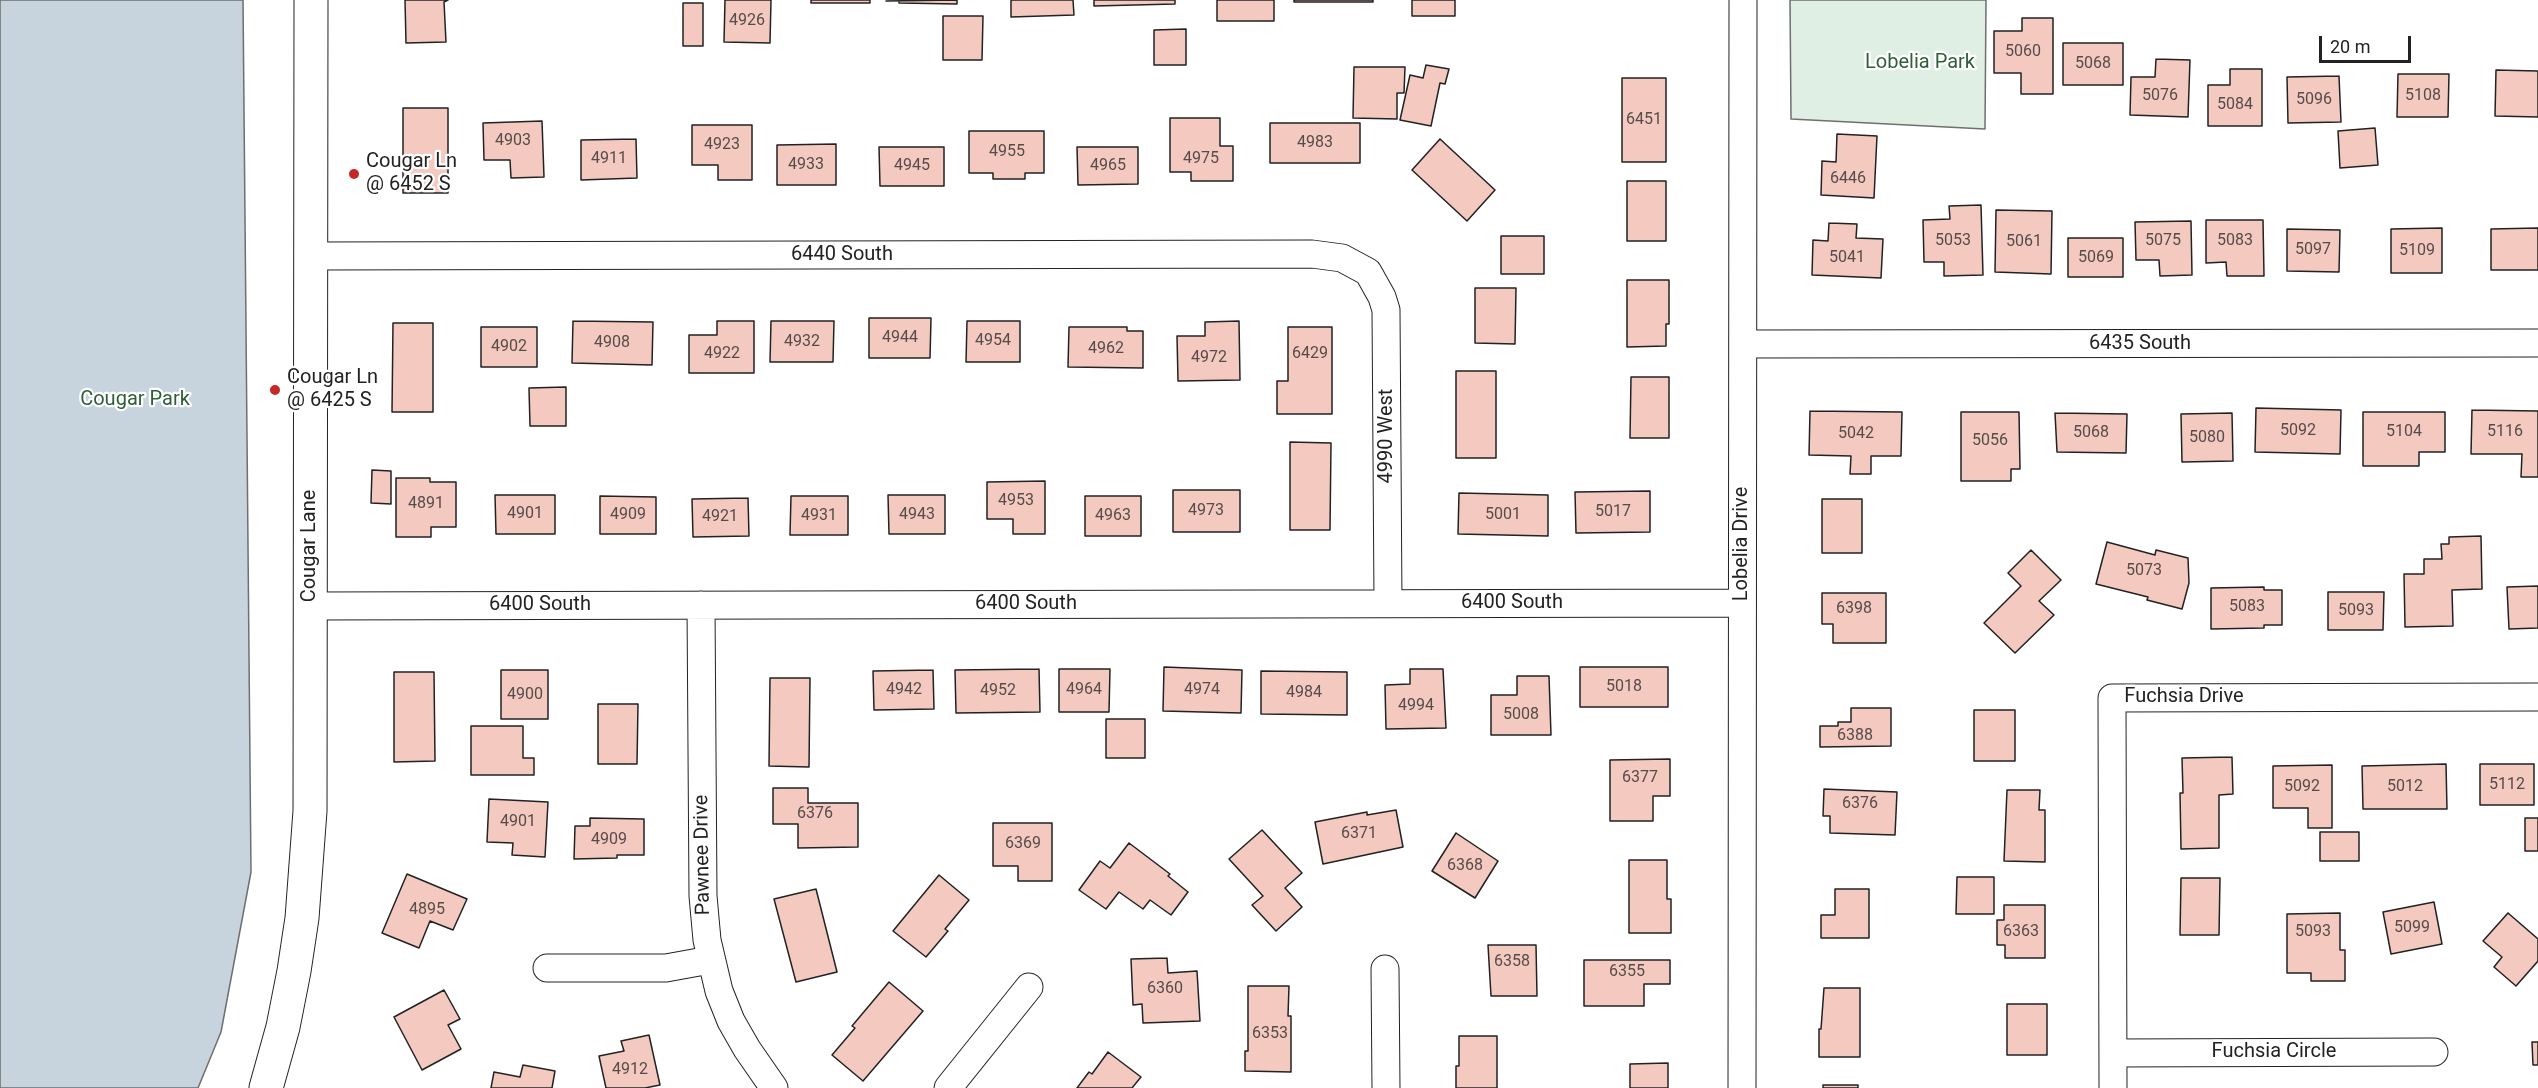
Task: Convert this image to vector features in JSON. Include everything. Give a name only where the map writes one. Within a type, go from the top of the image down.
[{"type":"main road","name":"Cougar Lane","points":[[266,1088],[283,1027],[294,971],[307,868],[310,811],[311,0]]},
{"type":"street","name":"Lobelia Drive","points":[[1742,1088],[1743,0]]},
{"type":"street","name":"6440 South","points":[[311,256],[1312,254],[1342,258],[1368,272]]},
{"type":"street","name":"4990 West","points":[[1368,272],[1382,297],[1387,324],[1388,603]]},
{"type":"street","name":"6435 South","points":[[1743,344],[2538,343]]},
{"type":"street","name":"6400 South","points":[[310,606],[1742,603]]},
{"type":"street","name":"Pawnee Drive","points":[[701,605],[703,896],[711,960],[732,1021],[747,1049],[774,1088]]},
{"type":"street","name":"Fuchsia Drive","points":[[2113,1088],[2112,698],[2538,697]]},
{"type":"street","points":[[547,968],[666,968],[711,960]]},
{"type":"street","points":[[1385,969],[1386,1088]]},
{"type":"street","points":[[948,1088],[1029,987]]},
{"type":"street","name":"Fuchsia Circle","points":[[2113,1053],[2434,1052]]},
{"type":"green space","name":"Lobelia Park","points":[[1790,0],[1986,0],[1985,129],[1791,119]]},
{"type":"shaded area","name":"Cougar Park","points":[[0,0],[243,0],[251,872],[221,1032],[198,1088],[0,1088]]},
{"type":"building","points":[[405,0],[448,0],[444,2],[446,42],[406,43]]},
{"type":"building","points":[[725,0],[771,0],[770,43],[724,42]]},
{"type":"building","points":[[811,0],[870,0],[870,3],[811,3]]},
{"type":"building","points":[[957,0],[957,4],[886,1]]},
{"type":"building","points":[[1011,0],[1073,0],[1074,15],[1011,17]]},
{"type":"building","points":[[1094,0],[1175,0],[1175,4],[1094,6]]},
{"type":"building","points":[[1217,0],[1274,0],[1274,21],[1217,21]]},
{"type":"building","points":[[1294,0],[1373,0],[1373,2],[1294,2]]},
{"type":"building","points":[[1412,0],[1455,0],[1455,16],[1412,16]]},
{"type":"building","points":[[683,3],[703,3],[703,46],[683,46]]},
{"type":"building","points":[[943,16],[983,16],[982,60],[943,60]]},
{"type":"building","points":[[2022,18],[2053,18],[2053,94],[2021,94],[2021,73],[1994,73],[1994,31],[2022,31]]},
{"type":"building","points":[[1186,29],[1186,65],[1154,65],[1154,30]]},
{"type":"building","points":[[2063,43],[2123,43],[2123,85],[2063,85]]},
{"type":"building","points":[[2156,59],[2190,60],[2188,117],[2130,115],[2131,77],[2155,77]]},
{"type":"building","points":[[1426,65],[1449,69],[1445,84],[1440,83],[1431,126],[1400,120],[1410,75],[1423,78]]},
{"type":"building","points":[[1354,67],[1405,67],[1404,93],[1397,93],[1397,119],[1353,118]]},
{"type":"building","points":[[2230,69],[2262,69],[2262,126],[2208,126],[2208,85],[2230,85]]},
{"type":"building","points":[[2496,70],[2538,71],[2538,117],[2495,116]]},
{"type":"building","points":[[2398,74],[2449,74],[2448,117],[2397,117]]},
{"type":"building","points":[[2339,76],[2341,122],[2288,123],[2287,77]]},
{"type":"building","points":[[1622,78],[1666,78],[1666,162],[1622,162]]},
{"type":"building","points":[[403,108],[448,108],[448,193],[403,193]]},
{"type":"building","points":[[1170,118],[1220,118],[1220,146],[1233,146],[1233,181],[1191,181],[1191,172],[1170,172]]},
{"type":"building","points":[[542,121],[544,177],[511,178],[510,160],[484,160],[483,123]]},
{"type":"building","points":[[1270,123],[1360,123],[1360,163],[1270,163]]},
{"type":"building","points":[[692,125],[752,125],[752,180],[718,180],[718,165],[692,165]]},
{"type":"building","points":[[2375,128],[2378,165],[2340,168],[2338,131]]},
{"type":"building","points":[[969,131],[1044,131],[1044,173],[1025,173],[1025,179],[993,179],[993,173],[969,173]]},
{"type":"building","points":[[1837,134],[1877,136],[1874,198],[1821,195],[1822,161],[1836,162]]},
{"type":"building","points":[[636,139],[637,178],[581,180],[581,140]]},
{"type":"building","points":[[1440,139],[1495,190],[1467,221],[1412,170]]},
{"type":"building","points":[[836,144],[836,185],[777,185],[777,145]]},
{"type":"building","points":[[879,147],[944,147],[944,186],[880,186]]},
{"type":"building","points":[[1077,147],[1138,147],[1138,184],[1078,185]]},
{"type":"building","points":[[1627,181],[1666,181],[1666,241],[1627,241]]},
{"type":"building","points":[[1981,205],[1983,275],[1944,276],[1944,262],[1924,262],[1923,220],[1950,219],[1949,206]]},
{"type":"building","points":[[1996,210],[2052,211],[2051,274],[1995,272]]},
{"type":"building","points":[[2206,220],[2263,220],[2264,276],[2227,276],[2226,262],[2206,263]]},
{"type":"building","points":[[2191,221],[2192,275],[2160,276],[2159,260],[2136,260],[2135,222]]},
{"type":"building","points":[[1829,223],[1857,224],[1856,238],[1883,239],[1881,278],[1812,275],[1813,240],[1828,241]]},
{"type":"building","points":[[2442,228],[2442,273],[2391,273],[2391,229]]},
{"type":"building","points":[[2538,228],[2538,270],[2491,270],[2491,229]]},
{"type":"building","points":[[2287,229],[2340,230],[2339,272],[2287,271]]},
{"type":"building","points":[[1501,236],[1544,236],[1544,274],[1501,274]]},
{"type":"building","points":[[2068,238],[2123,238],[2123,277],[2068,277]]},
{"type":"building","points":[[1627,280],[1669,280],[1669,324],[1666,324],[1666,346],[1627,347]]},
{"type":"building","points":[[1475,288],[1516,288],[1515,344],[1475,343]]},
{"type":"building","points":[[869,318],[931,318],[930,358],[869,358]]},
{"type":"building","points":[[573,321],[653,322],[652,365],[572,363]]},
{"type":"building","points":[[717,321],[754,321],[754,373],[689,373],[689,335],[717,335]]},
{"type":"building","points":[[771,321],[834,321],[833,362],[770,362]]},
{"type":"building","points":[[967,321],[1020,321],[1020,362],[966,362]]},
{"type":"building","points":[[1239,321],[1240,380],[1178,381],[1177,336],[1205,336],[1205,322]]},
{"type":"building","points":[[393,323],[433,323],[433,412],[392,412]]},
{"type":"building","points":[[481,327],[537,327],[537,367],[481,367]]},
{"type":"building","points":[[1069,327],[1127,327],[1127,331],[1143,331],[1143,368],[1068,367]]},
{"type":"building","points":[[1288,327],[1332,327],[1332,414],[1277,414],[1277,381],[1288,381]]},
{"type":"building","points":[[1456,371],[1496,371],[1496,458],[1456,458]]},
{"type":"building","points":[[1631,377],[1669,377],[1669,438],[1630,438]]},
{"type":"building","points":[[566,387],[566,426],[530,426],[529,388]]},
{"type":"building","points":[[2256,408],[2341,410],[2340,454],[2255,452]]},
{"type":"building","points":[[2472,410],[2538,411],[2538,477],[2521,477],[2522,454],[2471,454]]},
{"type":"building","points":[[1810,411],[1902,412],[1901,456],[1871,456],[1871,474],[1850,474],[1851,456],[1809,455]]},
{"type":"building","points":[[1961,412],[2019,412],[2020,469],[2011,469],[2011,481],[1961,481]]},
{"type":"building","points":[[2363,412],[2445,412],[2445,452],[2419,452],[2419,466],[2363,466]]},
{"type":"building","points":[[2055,413],[2127,414],[2126,453],[2057,452]]},
{"type":"building","points":[[2232,413],[2233,461],[2182,462],[2181,414]]},
{"type":"building","points":[[1290,442],[1331,443],[1330,530],[1290,530]]},
{"type":"building","points":[[372,470],[391,471],[391,504],[371,503]]},
{"type":"building","points":[[396,478],[430,478],[430,482],[456,482],[456,527],[431,527],[431,537],[396,537]]},
{"type":"building","points":[[1045,481],[1045,534],[1013,534],[1013,519],[987,519],[987,482]]},
{"type":"building","points":[[1173,490],[1240,490],[1240,532],[1173,532]]},
{"type":"building","points":[[1650,491],[1650,532],[1576,533],[1575,492]]},
{"type":"building","points":[[1459,493],[1548,495],[1548,536],[1458,534]]},
{"type":"building","points":[[495,495],[555,495],[555,534],[496,534]]},
{"type":"building","points":[[888,495],[945,495],[945,534],[889,534]]},
{"type":"building","points":[[600,496],[656,497],[656,534],[600,534]]},
{"type":"building","points":[[791,496],[848,496],[848,535],[790,535]]},
{"type":"building","points":[[1085,496],[1141,496],[1141,536],[1085,536]]},
{"type":"building","points":[[748,498],[749,536],[693,537],[692,499]]},
{"type":"building","points":[[1822,499],[1862,499],[1862,553],[1822,553]]},
{"type":"building","points":[[2481,536],[2482,589],[2452,590],[2453,626],[2405,627],[2404,574],[2424,574],[2424,559],[2442,559],[2441,544],[2449,544],[2449,537]]},
{"type":"building","points":[[2107,542],[2155,555],[2156,550],[2188,558],[2189,583],[2182,609],[2147,600],[2148,597],[2096,584]]},
{"type":"building","points":[[2031,550],[2061,580],[2039,601],[2054,615],[2015,653],[1984,623],[2021,586],[2008,573]]},
{"type":"building","points":[[2538,586],[2538,628],[2509,629],[2507,587]]},
{"type":"building","points":[[2264,587],[2264,590],[2282,590],[2282,625],[2264,625],[2264,628],[2211,629],[2211,588]]},
{"type":"building","points":[[2328,592],[2384,592],[2383,630],[2328,630]]},
{"type":"building","points":[[1822,593],[1886,593],[1886,643],[1833,643],[1833,624],[1822,624]]},
{"type":"building","points":[[1164,667],[1242,670],[1241,713],[1163,711]]},
{"type":"building","points":[[1580,667],[1668,667],[1668,707],[1580,707]]},
{"type":"building","points":[[1039,669],[1040,712],[956,713],[955,670]]},
{"type":"building","points":[[1059,669],[1110,669],[1109,712],[1059,712]]},
{"type":"building","points":[[1410,669],[1443,669],[1446,728],[1386,729],[1385,685],[1410,684]]},
{"type":"building","points":[[501,670],[548,670],[548,719],[501,719]]},
{"type":"building","points":[[933,670],[934,709],[874,710],[873,671]]},
{"type":"building","points":[[1261,671],[1347,672],[1347,715],[1261,714]]},
{"type":"building","points":[[394,672],[434,672],[435,761],[394,762]]},
{"type":"building","points":[[1517,676],[1549,676],[1551,735],[1491,735],[1491,695],[1517,695]]},
{"type":"building","points":[[770,678],[810,678],[809,767],[769,766]]},
{"type":"building","points":[[598,704],[638,704],[637,764],[598,764]]},
{"type":"building","points":[[1851,708],[1891,708],[1891,746],[1820,747],[1820,726],[1838,726],[1838,722],[1851,722]]},
{"type":"building","points":[[1974,710],[2015,710],[2015,761],[1974,761]]},
{"type":"building","points":[[1106,719],[1145,719],[1145,758],[1106,758]]},
{"type":"building","points":[[471,726],[523,726],[523,758],[534,758],[534,775],[471,775]]},
{"type":"building","points":[[2232,757],[2233,794],[2219,795],[2219,848],[2181,849],[2182,758]]},
{"type":"building","points":[[1670,759],[1670,796],[1653,796],[1653,821],[1610,821],[1610,760]]},
{"type":"building","points":[[2446,764],[2447,809],[2363,809],[2362,766]]},
{"type":"building","points":[[2480,764],[2534,764],[2534,805],[2480,805]]},
{"type":"building","points":[[2332,765],[2332,828],[2308,828],[2308,808],[2273,808],[2273,766]]},
{"type":"building","points":[[773,788],[808,788],[808,803],[858,803],[858,847],[798,848],[798,824],[773,824]]},
{"type":"building","points":[[1824,789],[1897,792],[1895,835],[1830,833],[1830,816],[1823,816]]},
{"type":"building","points":[[2007,790],[2040,790],[2039,810],[2045,810],[2045,862],[2004,861]]},
{"type":"building","points":[[489,799],[548,802],[545,857],[512,855],[513,843],[487,842]]},
{"type":"building","points":[[1396,810],[1403,847],[1323,864],[1315,822],[1367,812],[1367,815]]},
{"type":"building","points":[[590,818],[644,819],[644,855],[574,859],[575,826],[590,826]]},
{"type":"building","points":[[2525,818],[2538,818],[2538,851],[2525,851]]},
{"type":"building","points":[[993,823],[1052,823],[1052,881],[1018,881],[1018,866],[993,866]]},
{"type":"building","points":[[1262,830],[1302,873],[1285,888],[1302,907],[1276,931],[1252,905],[1263,896],[1229,859]]},
{"type":"building","points":[[2320,832],[2359,832],[2359,861],[2320,861]]},
{"type":"building","points":[[1456,833],[1498,861],[1475,898],[1432,871]]},
{"type":"building","points":[[1129,843],[1170,874],[1168,876],[1188,892],[1171,915],[1150,900],[1143,909],[1119,892],[1106,909],[1079,890],[1100,861],[1110,868]]},
{"type":"building","points":[[1629,860],[1667,860],[1667,899],[1671,899],[1671,933],[1629,933]]},
{"type":"building","points":[[407,874],[467,899],[453,930],[430,921],[419,948],[382,933]]},
{"type":"building","points":[[939,875],[969,900],[945,929],[948,931],[926,957],[893,931]]},
{"type":"building","points":[[1957,877],[1994,877],[1994,914],[1956,914]]},
{"type":"building","points":[[2181,878],[2220,878],[2219,935],[2180,935]]},
{"type":"building","points":[[816,889],[837,972],[796,982],[774,899]]},
{"type":"building","points":[[1835,889],[1869,889],[1869,938],[1821,938],[1821,915],[1835,915]]},
{"type":"building","points":[[2434,902],[2442,944],[2391,954],[2383,912]]},
{"type":"building","points":[[2004,905],[2045,905],[2045,958],[2005,958],[2005,945],[1997,945],[1997,920],[2004,920]]},
{"type":"building","points":[[2340,913],[2340,950],[2345,950],[2345,981],[2311,981],[2311,973],[2287,973],[2287,914]]},
{"type":"building","points":[[2508,913],[2538,939],[2538,961],[2516,986],[2494,967],[2502,957],[2483,941]]},
{"type":"building","points":[[1488,945],[1536,945],[1537,996],[1491,996]]},
{"type":"building","points":[[1167,958],[1168,973],[1197,971],[1200,1021],[1143,1023],[1142,1004],[1133,1005],[1131,959]]},
{"type":"building","points":[[1584,960],[1670,960],[1670,984],[1644,984],[1644,1006],[1584,1006]]},
{"type":"building","points":[[889,982],[923,1011],[863,1081],[832,1055],[855,1028],[852,1026]]},
{"type":"building","points":[[1248,986],[1289,986],[1291,1072],[1245,1071],[1245,1051],[1248,1051]]},
{"type":"building","points":[[1824,988],[1860,988],[1860,1057],[1819,1057],[1819,1029],[1821,1029]]},
{"type":"building","points":[[444,990],[460,1019],[448,1025],[461,1049],[422,1070],[394,1017]]},
{"type":"building","points":[[2007,1004],[2047,1004],[2047,1055],[2007,1055]]},
{"type":"building","points":[[649,1035],[660,1085],[645,1088],[606,1088],[599,1056],[624,1051],[621,1041]]},
{"type":"building","points":[[1459,1036],[1497,1036],[1497,1088],[1456,1088]]},
{"type":"building","points":[[2532,1042],[2538,1042],[2538,1065],[2533,1065]]},
{"type":"building","points":[[1108,1052],[1141,1077],[1132,1088],[1077,1088],[1089,1072],[1092,1074]]},
{"type":"building","points":[[1668,1063],[1668,1088],[1630,1088],[1630,1064]]},
{"type":"building","points":[[523,1065],[555,1071],[552,1088],[491,1088],[494,1072],[520,1077]]},
{"type":"building","points":[[1823,1085],[1858,1085],[1858,1088],[1823,1088]]},
{"type":"place","name":"Cougar Ln @ 6452 S","points":[[354,174]]},
{"type":"place","name":"Cougar Ln @ 6425 S","points":[[275,390]]}]
